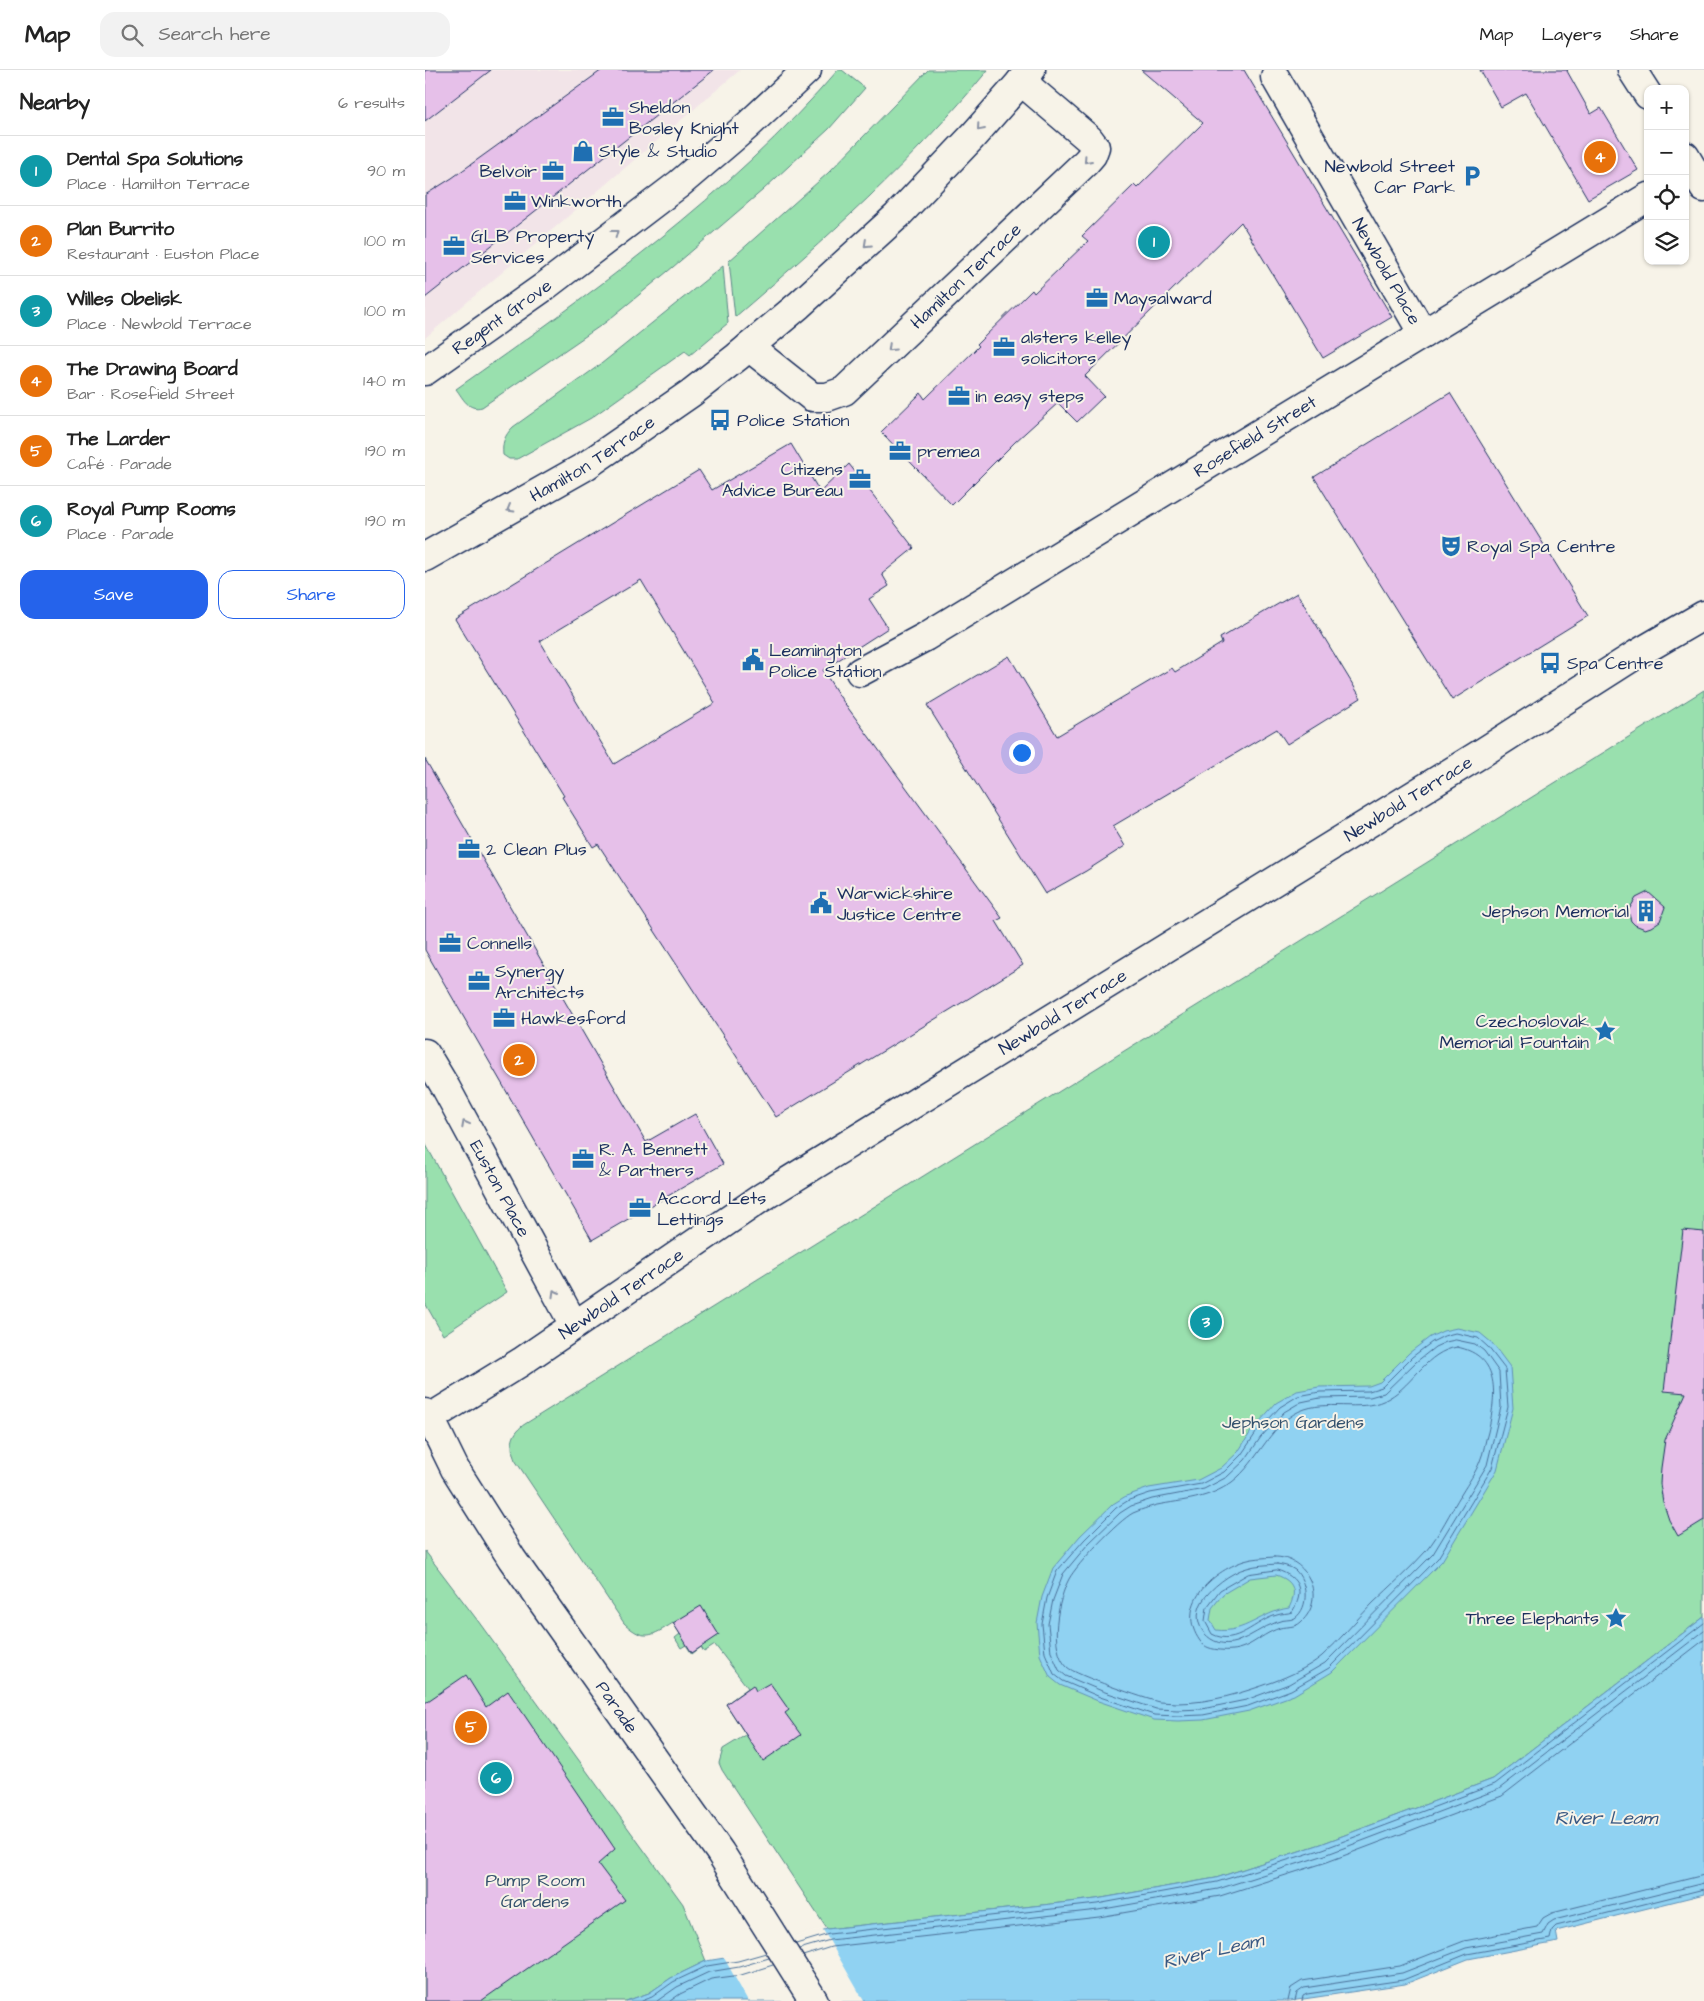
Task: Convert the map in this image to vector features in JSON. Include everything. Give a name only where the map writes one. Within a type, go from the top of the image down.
[{"type":"street","name":"Regent Grove","points":[[425,371],[544,287],[679,184],[747,126],[807,70]]},
{"type":"street","points":[[1632,70],[1644,89]]},
{"type":"street","name":"Hamilton Terrace","points":[[425,557],[584,467],[691,393],[799,305],[897,216],[973,136],[1026,76],[1095,147],[1087,162],[851,387],[827,397],[812,397],[749,346]]},
{"type":"street","name":"Newbold Place","points":[[1275,77],[1423,334]]},
{"type":"street","name":"Rosefield Street","points":[[860,672],[925,637],[1644,198]]},
{"type":"street","name":"Newbold Terrace","points":[[427,1416],[521,1362],[761,1198],[1477,756],[1637,654],[1704,615]]},
{"type":"street","name":"Euston Place","points":[[425,1053],[446,1088],[574,1325]]},
{"type":"street","name":"Parade","points":[[427,1416],[455,1469],[512,1559],[720,1852],[814,2001]]},
{"type":"shaded area","points":[[425,70],[740,70],[425,338]]},
{"type":"green space","points":[[838,70],[842,70],[865,88],[829,129],[763,190],[606,322],[482,407],[473,407],[466,403],[456,389],[608,279],[705,201],[796,116]]},
{"type":"green space","points":[[928,70],[988,70],[899,168],[802,259],[735,317],[729,261],[828,173]]},
{"type":"green space","points":[[723,266],[728,323],[690,355],[685,351],[591,418],[517,459],[509,459],[503,455],[504,440],[507,433],[513,427],[601,364]]},
{"type":"green space","name":"Jephson Gardens","points":[[1704,690],[1704,1617],[1493,1779],[1321,1844],[1216,1878],[1096,1899],[827,1929],[719,1763],[723,1749],[746,1735],[726,1704],[748,1688],[715,1645],[704,1652],[701,1647],[692,1654],[686,1645],[681,1648],[675,1638],[680,1634],[673,1623],[654,1634],[643,1635],[637,1633],[624,1623],[515,1460],[512,1444],[517,1431],[525,1424]]},
{"type":"green space","points":[[425,1143],[507,1292],[443,1335],[425,1303]]},
{"type":"green space","name":"Pump Room Gardens","points":[[425,1551],[683,1904],[706,1961],[671,1978],[649,1993],[626,2001],[425,2001]]},
{"type":"water","points":[[1457,1328],[1480,1333],[1492,1343],[1510,1367],[1513,1408],[1497,1470],[1442,1561],[1332,1672],[1294,1695],[1249,1711],[1203,1720],[1178,1721],[1154,1720],[1098,1701],[1060,1685],[1050,1677],[1040,1655],[1037,1623],[1042,1597],[1053,1568],[1080,1536],[1113,1504],[1126,1496],[1149,1488],[1198,1480],[1221,1468],[1238,1452],[1252,1430],[1276,1403],[1297,1391],[1319,1387],[1369,1386],[1380,1382],[1409,1353],[1430,1337],[1443,1331]],"holes":[[[1276,1575],[1282,1577],[1293,1588],[1293,1597],[1289,1608],[1279,1610],[1236,1629],[1216,1630],[1210,1620],[1212,1608],[1223,1594],[1250,1578]]]},
{"type":"water","name":"River Leam","points":[[1704,1617],[1704,1894],[1556,1931],[1558,1942],[1468,1959],[1405,1984],[1290,2001],[626,2001],[649,1993],[671,1978],[706,1961],[737,1956],[827,1929],[1096,1899],[1216,1878],[1321,1844],[1493,1779]]},
{"type":"pier","points":[[822,1928],[864,2001],[748,2001],[723,1956],[736,1954]]},
{"type":"building","points":[[425,70],[491,70],[425,121]]},
{"type":"building","points":[[602,70],[714,70],[425,298],[425,195],[452,178]]},
{"type":"building","points":[[1141,70],[1244,70],[1392,317],[1323,358],[1241,222],[1085,376],[1104,396],[1077,422],[1058,403],[1015,442],[952,505],[881,432],[921,393],[925,399],[1032,290],[1034,293],[1088,241],[1082,236],[1134,185],[1137,188],[1203,123]]},
{"type":"building","points":[[1480,70],[1568,70],[1591,114],[1601,108],[1638,170],[1588,199],[1526,93],[1501,107]]},
{"type":"building","name":"Royal Spa Centre","points":[[1450,393],[1588,616],[1452,700],[1314,477]]},
{"type":"building","points":[[791,444],[820,492],[849,464],[914,548],[882,574],[889,586],[869,599],[888,628],[823,670],[840,697],[1002,918],[996,921],[1023,965],[776,1117],[598,844],[593,847],[562,797],[564,796],[455,619],[699,470],[712,490]],"holes":[[[641,580],[715,703],[614,764],[540,641]]]},
{"type":"building","points":[[1297,593],[1361,698],[1287,744],[1277,729],[1113,826],[1125,846],[1045,894],[927,705],[1009,656],[1057,736],[1172,668],[1175,672],[1222,643],[1220,638]]},
{"type":"building","points":[[425,759],[646,1142],[695,1114],[723,1164],[592,1240],[425,950]]},
{"type":"building","name":"Jephson Memorial","points":[[1648,892],[1665,907],[1660,921],[1645,929],[1631,921],[1628,911],[1636,898]]},
{"type":"building","points":[[1683,1230],[1704,1232],[1704,1520],[1678,1536],[1669,1520],[1660,1484],[1665,1440],[1686,1393],[1664,1391]]},
{"type":"building","points":[[701,1606],[719,1635],[692,1653],[673,1623]]},
{"type":"building","name":"Pump Room Gardens","points":[[466,1675],[486,1707],[508,1691],[615,1849],[598,1864],[625,1900],[481,2001],[425,2001],[425,1703]]},
{"type":"building","points":[[770,1683],[789,1710],[785,1713],[801,1735],[763,1761],[726,1704],[753,1685],[756,1691]]},
{"type":"place","name":"Sheldon Bosley Knight","points":[[613,117]]},
{"type":"place","name":"Style & Studio","points":[[583,151]]},
{"type":"place","name":"The Drawing Board","points":[[1600,157]]},
{"type":"place","name":"Belvoir","points":[[553,171]]},
{"type":"place","name":"Newbold Street Car Park","points":[[1472,176]]},
{"type":"place","name":"Winkworth","points":[[515,201]]},
{"type":"place","name":"Dental Spa Solutions","points":[[1154,242]]},
{"type":"place","name":"GLB Property Services","points":[[454,246]]},
{"type":"place","name":"Maysalward","points":[[1097,298]]},
{"type":"place","name":"alsters kelley solicitors","points":[[1004,347]]},
{"type":"place","name":"in easy steps","points":[[959,396]]},
{"type":"place","name":"Police Station","points":[[720,420]]},
{"type":"place","name":"premea","points":[[900,451]]},
{"type":"place","name":"Citizens Advice Bureau","points":[[860,479]]},
{"type":"place","name":"Royal Spa Centre","points":[[1451,546]]},
{"type":"place","name":"Leamington Police Station","points":[[753,660]]},
{"type":"place","name":"Spa Centre","points":[[1550,663]]},
{"type":"place","name":"2 Clean Plus","points":[[469,849]]},
{"type":"place","name":"Warwickshire Justice Centre","points":[[821,903]]},
{"type":"place","name":"Jephson Memorial","points":[[1646,911]]},
{"type":"place","name":"Connells","points":[[450,943]]},
{"type":"place","name":"Synergy Architects","points":[[479,981]]},
{"type":"place","name":"Hawkesford","points":[[504,1018]]},
{"type":"place","name":"Czechoslovak Memorial Fountain","points":[[1605,1031]]},
{"type":"place","name":"Plan Burrito","points":[[519,1060]]},
{"type":"place","name":"R. A. Bennett & Partners","points":[[583,1159]]},
{"type":"place","name":"Accord Lets Lettings","points":[[640,1208]]},
{"type":"place","name":"Willes Obelisk","points":[[1206,1322]]},
{"type":"place","name":"Three Elephants","points":[[1616,1618]]},
{"type":"place","name":"The Larder","points":[[471,1727]]},
{"type":"place","name":"Royal Pump Rooms","points":[[496,1778]]}]
